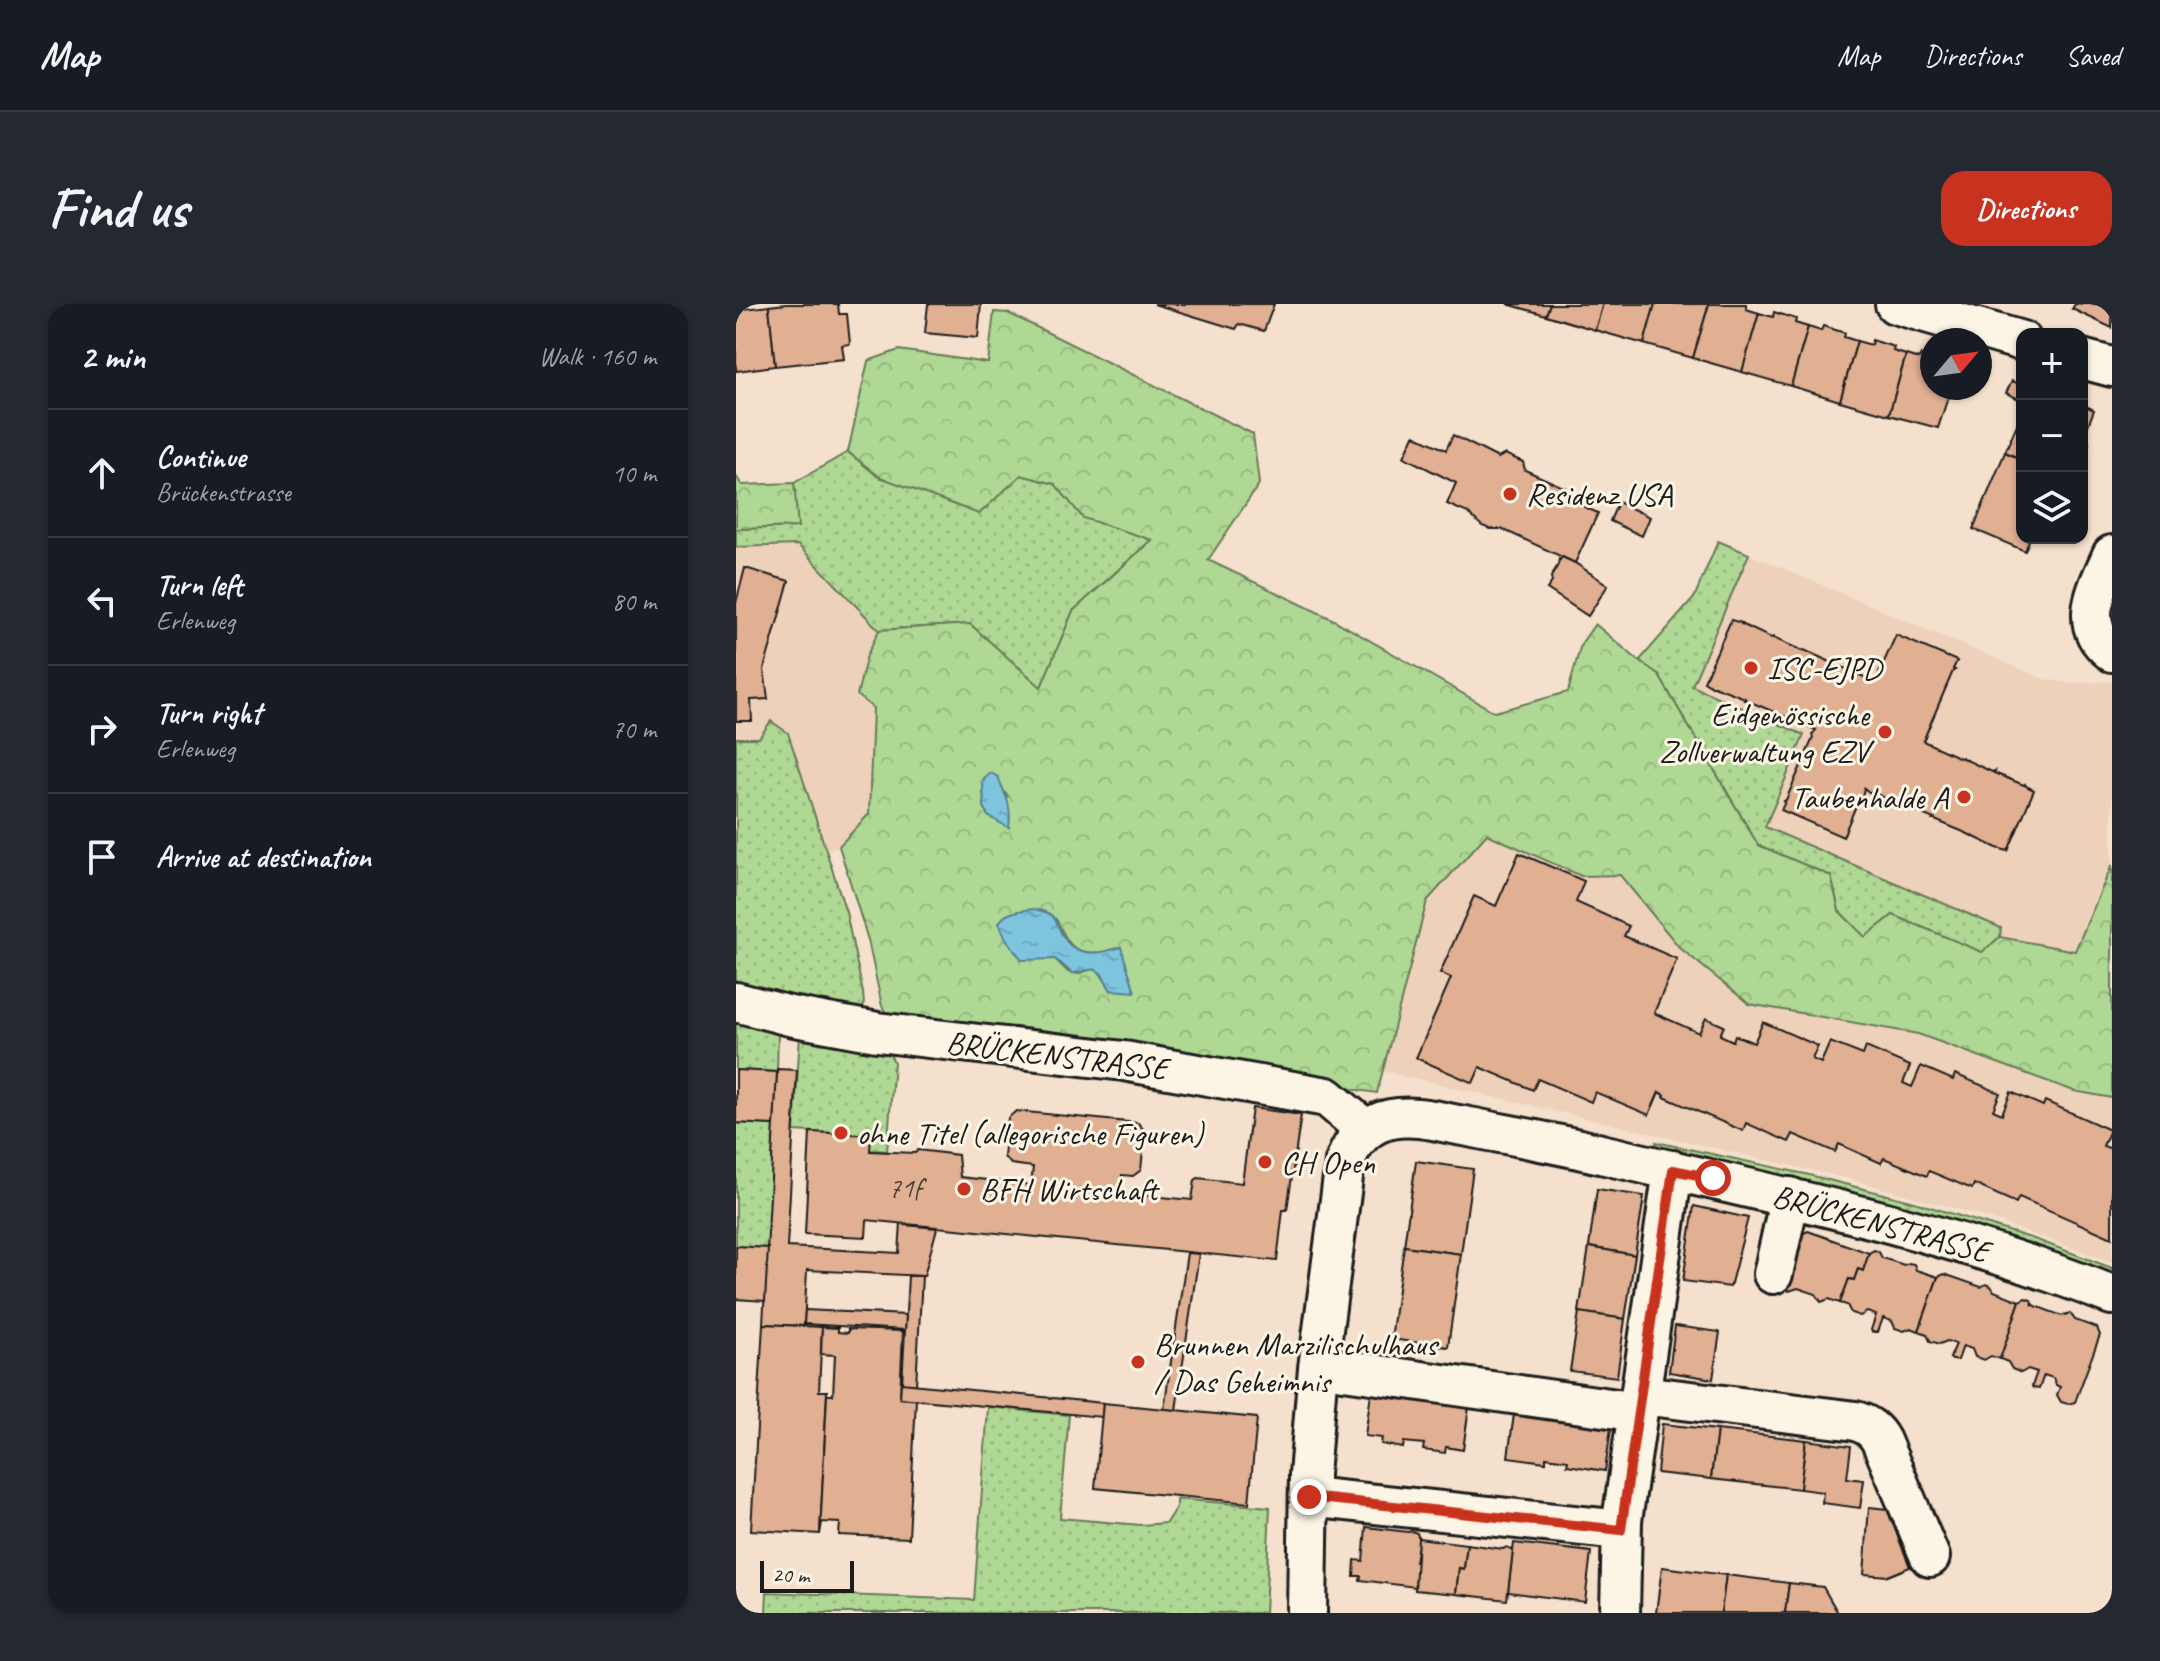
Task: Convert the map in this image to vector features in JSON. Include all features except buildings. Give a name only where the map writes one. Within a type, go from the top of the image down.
[{"type":"street","points":[[1895,304],[2016,339]]},
{"type":"street","points":[[2088,361],[2112,367]]},
{"type":"street","points":[[2112,555],[2092,602],[2091,616],[2097,635],[2112,652]]},
{"type":"street","name":"BRÜCKENSTRASSE","points":[[736,1002],[790,1016],[877,1032],[1124,1061],[1327,1097],[1366,1130],[1377,1122],[1412,1117],[1549,1142],[1790,1197],[1911,1229],[2034,1265],[2112,1295]]},
{"type":"street","points":[[1307,1613],[1309,1497],[1318,1368],[1345,1162],[1354,1143],[1366,1130]]},
{"type":"street","points":[[1620,1613],[1621,1530],[1673,1170]]},
{"type":"street","points":[[1773,1274],[1790,1197]]},
{"type":"street","points":[[1337,1369],[1640,1403],[1866,1424],[1876,1431],[1881,1441],[1930,1557]]},
{"type":"street","points":[[1309,1497],[1621,1530]]},
{"type":"shaded area","points":[[797,545],[879,630],[867,655],[873,708],[869,814],[839,846],[826,851],[788,733],[736,738],[736,547]]},
{"type":"shaded area","points":[[1749,554],[2044,679],[2069,683],[2112,682],[2112,865],[2075,951],[2000,937],[2001,928],[1765,827],[1692,686]]},
{"type":"shaded area","points":[[1487,834],[1581,876],[1620,875],[1679,947],[1749,1004],[1918,1034],[2074,1091],[2112,1098],[2112,1262],[1982,1216],[1853,1180],[1382,1071],[1427,901]]},
{"type":"green space","points":[[994,312],[1008,313],[1253,434],[1259,484],[1208,560],[1332,619],[1495,712],[1568,692],[1581,644],[1595,624],[1658,674],[1758,845],[1831,876],[1839,911],[1865,937],[1893,915],[1982,952],[2000,937],[2075,951],[2112,865],[2112,1098],[2074,1091],[1918,1034],[1749,1004],[1679,947],[1620,875],[1581,876],[1487,834],[1427,901],[1377,1093],[892,1023],[882,1006],[868,940],[839,846],[869,814],[873,708],[857,695],[867,655],[879,630],[970,624],[1041,687],[1073,611],[1152,540],[1083,518],[1055,484],[1021,475],[979,514],[880,477],[848,452],[868,361],[899,350],[988,363]],"holes":[[[985,778],[1001,784],[1008,796],[984,806]],[[1056,919],[1076,949],[1111,952],[1111,990],[1098,970],[1078,974],[1068,972],[1055,959],[1017,954],[1005,936]]]},
{"type":"green space","points":[[848,452],[880,478],[1021,475],[1056,484],[1083,518],[1152,539],[1073,611],[1041,688],[970,624],[879,630],[798,545],[736,547],[736,529],[797,527],[794,483]]},
{"type":"green space","points":[[736,476],[742,485],[794,483],[798,527],[736,529]]},
{"type":"green space","points":[[1718,541],[1749,554],[1692,686],[1804,735],[1765,827],[2001,928],[2000,937],[1982,953],[1893,915],[1865,938],[1839,911],[1831,876],[1758,845],[1658,674],[1639,661],[1694,598]]},
{"type":"green space","points":[[771,721],[788,733],[846,912],[863,993],[861,1012],[736,994],[736,738],[759,738]]},
{"type":"green space","points":[[736,1013],[778,1032],[777,1072],[736,1070]]},
{"type":"green space","points":[[800,1035],[887,1049],[894,1062],[887,1151],[870,1150],[870,1135],[794,1131]]},
{"type":"green space","points":[[736,1123],[774,1125],[768,1248],[736,1246]]},
{"type":"green space","points":[[1656,1142],[1805,1174],[1911,1201],[2037,1240],[2112,1268],[2112,1282],[1658,1152]]},
{"type":"green space","points":[[988,1407],[1069,1415],[1060,1518],[1141,1525],[1166,1523],[1176,1507],[1176,1499],[1270,1507],[1265,1613],[766,1613],[767,1592],[974,1600]]},
{"type":"water","points":[[991,773],[998,777],[1008,801],[1009,828],[988,816],[984,806],[983,783]]},
{"type":"water","points":[[1033,909],[1053,917],[1067,942],[1079,951],[1093,953],[1121,947],[1135,992],[1111,990],[1101,973],[1094,969],[1074,973],[1055,959],[1022,960],[999,923],[1009,914]]},
{"type":"place","name":"Residenz USA","points":[[1510,494]]},
{"type":"place","name":"ISC-EJPD","points":[[1751,668]]},
{"type":"place","name":"Eidgenössische Zollverwaltung EZV","points":[[1885,732]]},
{"type":"place","name":"Taubenhalde A","points":[[1964,797]]},
{"type":"place","name":"ohne Titel (allegorische Figuren)","points":[[841,1133]]},
{"type":"place","name":"CH Open","points":[[1265,1162]]},
{"type":"place","name":"BFH Wirtschaft","points":[[964,1189]]},
{"type":"place","name":"Brunnen Marzilischulhaus / Das Geheimnis","points":[[1138,1362]]},
{"type":"route","points":[[1309,1497],[1621,1530],[1673,1170],[1713,1178]]}]
